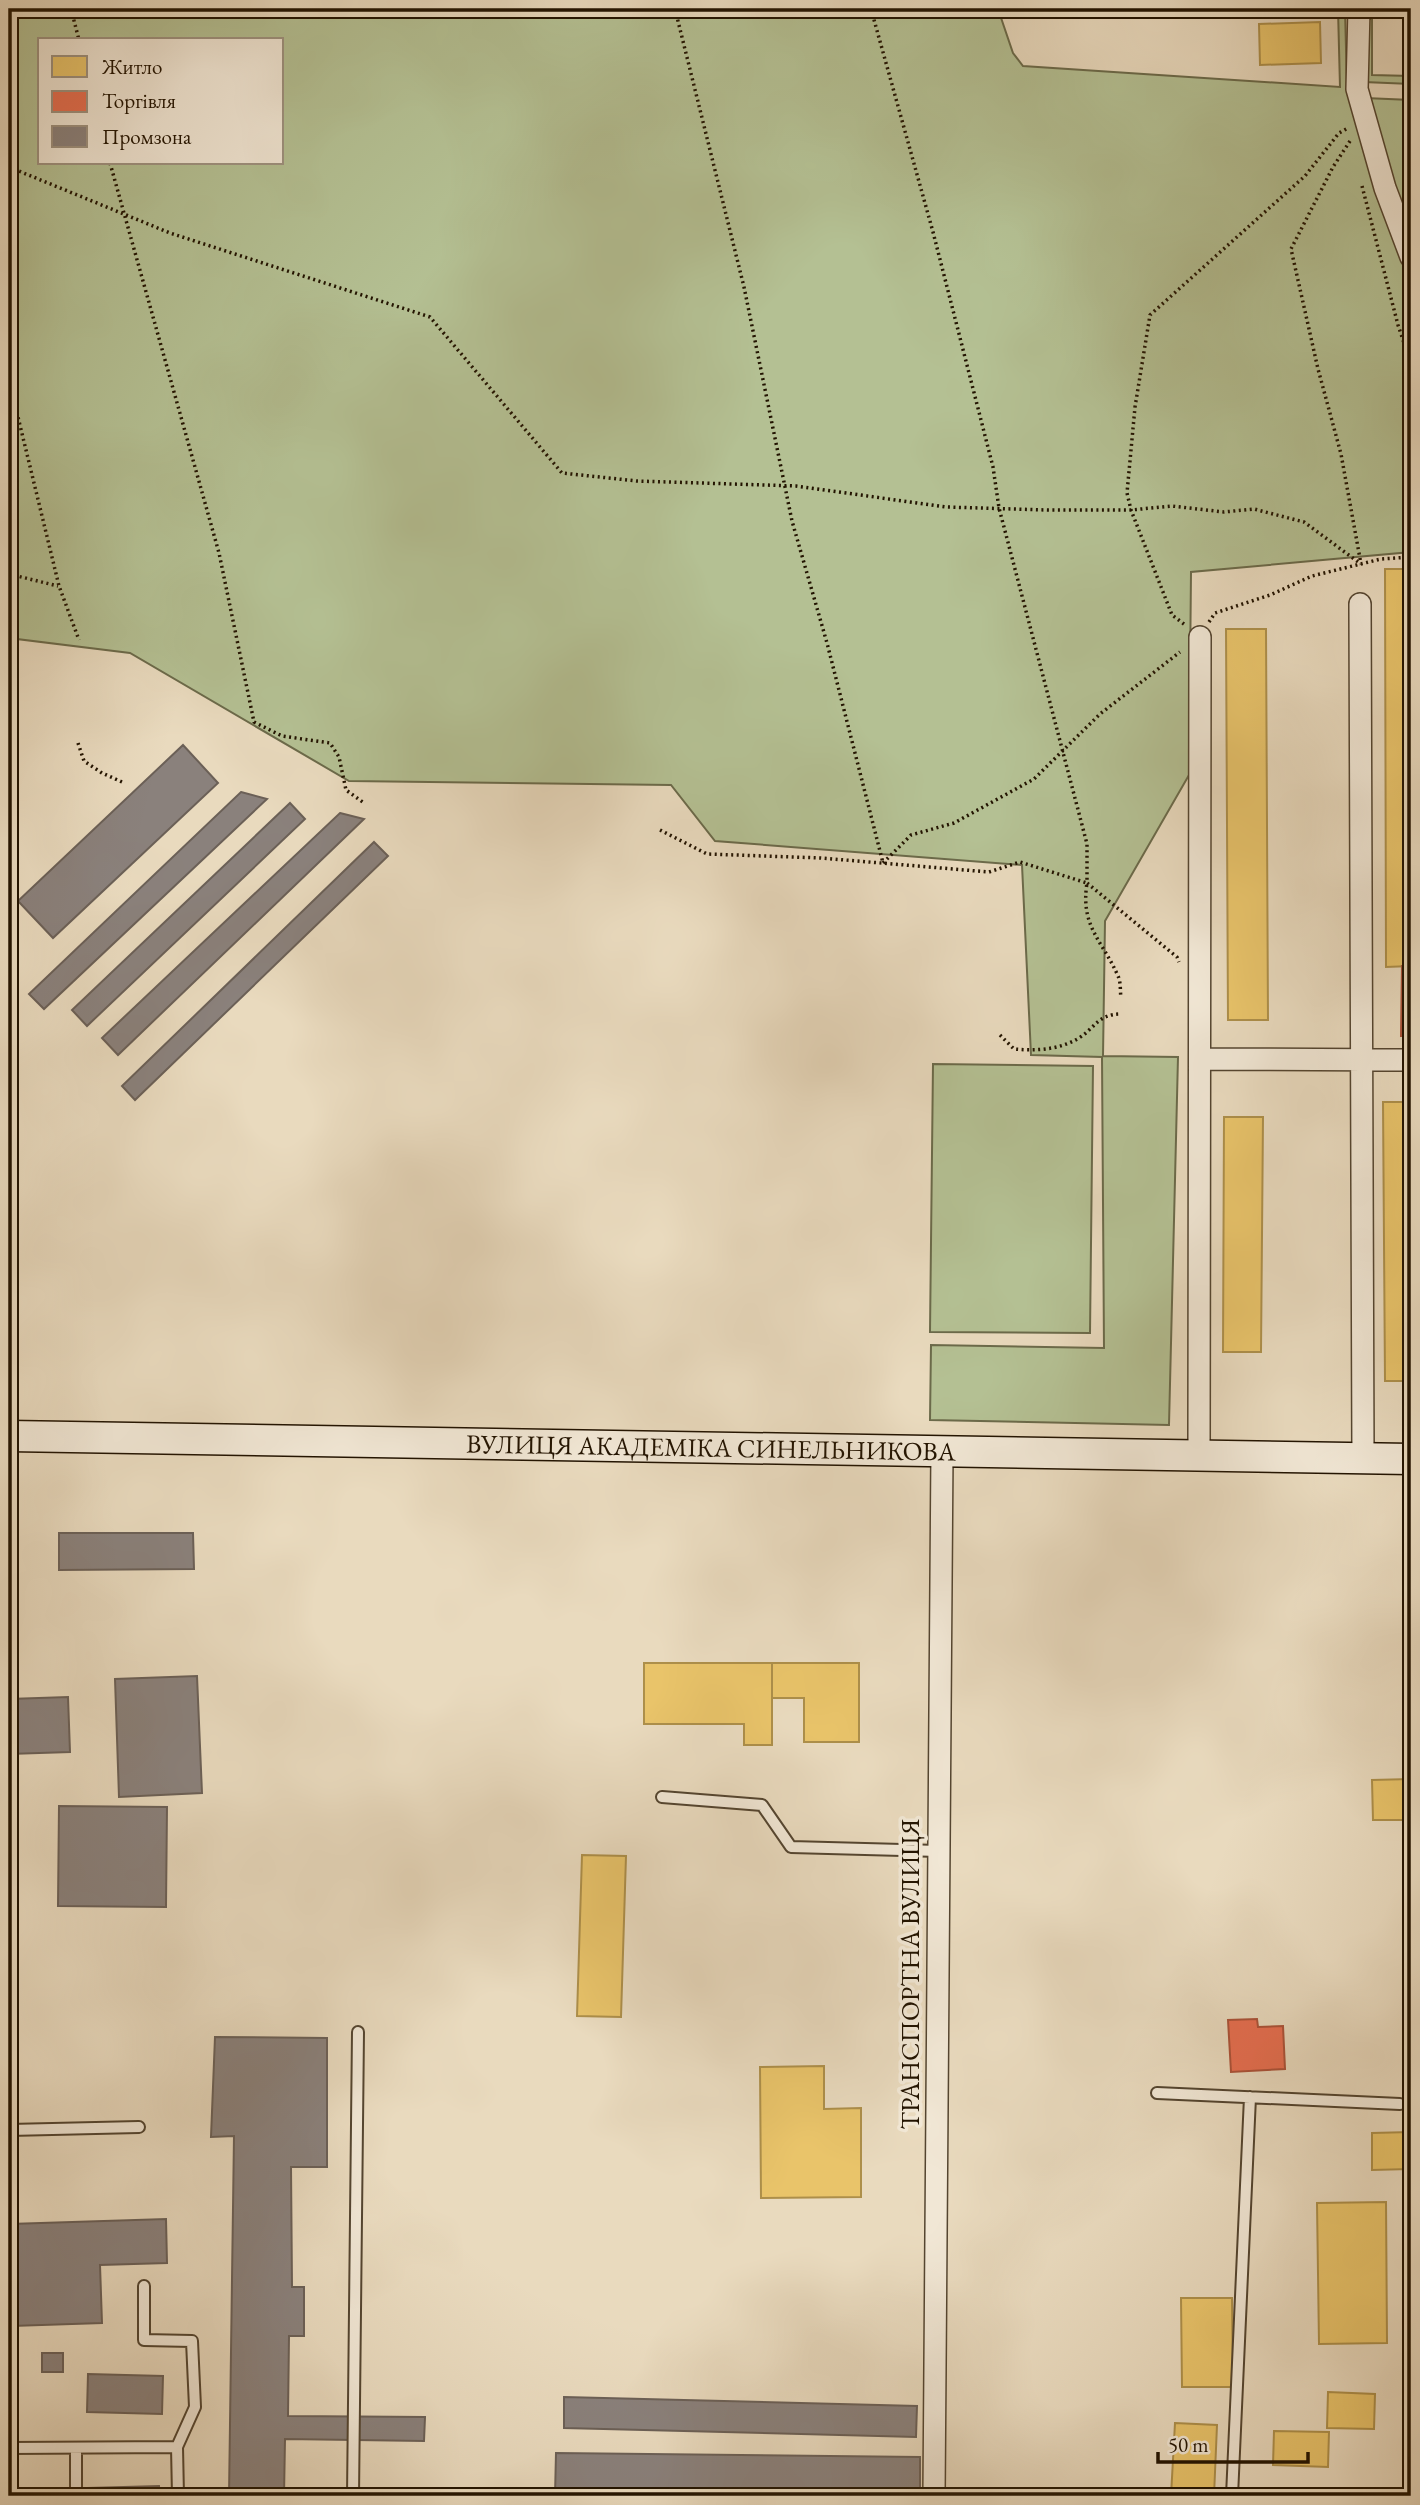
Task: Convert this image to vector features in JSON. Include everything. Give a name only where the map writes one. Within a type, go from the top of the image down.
[{"type":"street","points":[[1359,9],[1357,89],[1385,188],[1411,257]]},
{"type":"street","points":[[1360,604],[1363,1459]]},
{"type":"street","points":[[1199,1456],[1200,637]]},
{"type":"street","points":[[1200,1059],[1411,1060]]},
{"type":"street","name":"ВУЛИЦЯ АКАДЕМІКА СИНЕЛЬНИКОВА","points":[[9,1436],[196,1437],[1411,1460]]},
{"type":"street","name":"ТРАНСПОРТНА ВУЛИЦЯ","points":[[934,2496],[942,1452]]},
{"type":"lane","points":[[663,1797],[762,1805],[791,1847],[939,1851]]},
{"type":"lane","points":[[353,2496],[358,2032]]},
{"type":"lane","points":[[1157,2093],[1399,2104]]},
{"type":"lane","points":[[1232,2496],[1250,2097]]},
{"type":"lane","points":[[9,2130],[139,2127]]},
{"type":"lane","points":[[144,2286],[144,2340],[192,2341],[195,2407],[177,2447],[178,2496]]},
{"type":"lane","points":[[9,2448],[177,2447]]},
{"type":"lane","points":[[76,2448],[76,2496]]},
{"type":"path","points":[[71,9],[78,38]]},
{"type":"path","points":[[675,9],[744,287],[792,521],[834,670],[883,863]]},
{"type":"path","points":[[872,9],[933,232],[993,467],[999,508],[1087,844],[1085,900],[1095,938],[1119,978],[1121,998]]},
{"type":"path","points":[[1200,637],[1172,615],[1131,510],[1127,493],[1135,407],[1150,315],[1305,176],[1339,133],[1364,117]]},
{"type":"path","points":[[1360,564],[1340,454],[1291,249],[1333,167],[1364,117]]},
{"type":"path","points":[[110,164],[219,554],[254,722],[282,736],[330,743],[339,757],[346,790],[363,803]]},
{"type":"path","points":[[9,167],[170,233],[430,317],[562,473],[637,481],[785,485],[946,507],[1131,510],[1172,506],[1224,512],[1254,509],[1304,522],[1360,564]]},
{"type":"path","points":[[1362,177],[1361,189],[1411,364]]},
{"type":"path","points":[[9,380],[59,586],[79,640]]},
{"type":"path","points":[[883,863],[911,835],[954,823],[1034,779],[1100,714],[1200,637],[1215,613],[1270,595],[1312,576],[1381,559],[1411,557]]},
{"type":"path","points":[[9,574],[59,586]]},
{"type":"path","points":[[78,743],[84,761],[122,782]]},
{"type":"path","points":[[660,830],[707,854],[765,855],[989,872],[1020,862],[1087,883],[1177,957],[1182,968]]},
{"type":"path","points":[[1000,1035],[1014,1049],[1039,1052],[1079,1039],[1110,1014],[1121,1014]]},
{"type":"green space","points":[[9,9],[998,9],[1013,53],[1023,66],[1340,87],[1338,9],[1345,9],[1347,88],[1365,98],[1411,100],[1411,552],[1191,572],[1189,775],[1105,921],[1103,1056],[1178,1057],[1169,1425],[930,1420],[931,1345],[1104,1348],[1102,1057],[1031,1055],[1022,865],[715,841],[671,785],[349,781],[130,653],[9,638]]},
{"type":"green space","points":[[1363,19],[1372,19],[1372,75],[1411,76],[1411,84],[1364,82]]},
{"type":"green space","points":[[933,1064],[1093,1066],[1090,1333],[930,1332]]},
{"type":"building: Житло","points":[[1320,22],[1321,63],[1260,65],[1259,24]]},
{"type":"building: Житло","points":[[1385,569],[1411,569],[1411,966],[1386,967]]},
{"type":"building: Житло","points":[[1226,629],[1266,629],[1268,1020],[1228,1020]]},
{"type":"building: Житло","points":[[1383,1102],[1411,1102],[1411,1381],[1385,1381]]},
{"type":"building: Житло","points":[[1224,1117],[1263,1117],[1261,1352],[1223,1352]]},
{"type":"building: Житло","points":[[644,1663],[772,1663],[772,1745],[744,1745],[744,1724],[644,1724]]},
{"type":"building: Житло","points":[[772,1663],[859,1663],[859,1742],[804,1742],[804,1698],[772,1698]]},
{"type":"building: Житло","points":[[1411,1779],[1411,1820],[1373,1820],[1372,1780]]},
{"type":"building: Житло","points":[[582,1855],[626,1856],[621,2017],[577,2016]]},
{"type":"building: Житло","points":[[824,2066],[824,2109],[861,2108],[861,2197],[761,2198],[760,2067]]},
{"type":"building: Житло","points":[[1411,2132],[1411,2263],[1410,2169],[1372,2170],[1372,2133]]},
{"type":"building: Житло","points":[[1386,2202],[1387,2343],[1319,2344],[1317,2203]]},
{"type":"building: Житло","points":[[1408,2290],[1411,2290],[1411,2433],[1410,2433]]},
{"type":"building: Житло","points":[[1181,2298],[1232,2298],[1233,2387],[1182,2387]]},
{"type":"building: Житло","points":[[1328,2392],[1375,2394],[1374,2429],[1327,2428]]},
{"type":"building: Житло","points":[[1175,2423],[1217,2425],[1214,2496],[1171,2496]]},
{"type":"building: Житло","points":[[1274,2431],[1329,2432],[1328,2467],[1273,2465]]},
{"type":"building: Торгівля","points":[[1402,966],[1411,966],[1411,1036],[1401,1036]]},
{"type":"building: Торгівля","points":[[1257,2019],[1258,2027],[1283,2026],[1285,2069],[1231,2072],[1228,2020]]},
{"type":"building: Промзона","points":[[183,745],[218,783],[53,938],[18,901]]},
{"type":"building: Промзона","points":[[241,792],[267,799],[44,1009],[29,994]]},
{"type":"building: Промзона","points":[[290,803],[305,819],[87,1026],[72,1010]]},
{"type":"building: Промзона","points":[[340,813],[364,819],[118,1055],[102,1038]]},
{"type":"building: Промзона","points":[[374,842],[388,856],[135,1100],[122,1086]]},
{"type":"building: Промзона","points":[[59,1533],[193,1533],[194,1569],[59,1570]]},
{"type":"building: Промзона","points":[[197,1676],[202,1793],[119,1797],[115,1679]]},
{"type":"building: Промзона","points":[[68,1697],[70,1752],[9,1754],[9,1699]]},
{"type":"building: Промзона","points":[[59,1806],[167,1807],[166,1907],[58,1906]]},
{"type":"building: Промзона","points":[[215,2037],[327,2038],[327,2167],[291,2167],[292,2287],[304,2287],[304,2336],[289,2336],[288,2416],[425,2417],[424,2441],[285,2439],[284,2496],[229,2496],[234,2136],[211,2137]]},
{"type":"building: Промзона","points":[[166,2219],[167,2263],[100,2265],[102,2323],[12,2326],[10,2224]]},
{"type":"building: Промзона","points":[[42,2353],[63,2353],[63,2372],[42,2372]]},
{"type":"building: Промзона","points":[[88,2374],[163,2376],[162,2414],[87,2412]]},
{"type":"building: Промзона","points":[[564,2397],[917,2406],[916,2437],[564,2428]]},
{"type":"building: Промзона","points":[[556,2453],[920,2457],[920,2496],[555,2496]]},
{"type":"building: Промзона","points":[[159,2486],[160,2496],[88,2496],[88,2488]]}]
